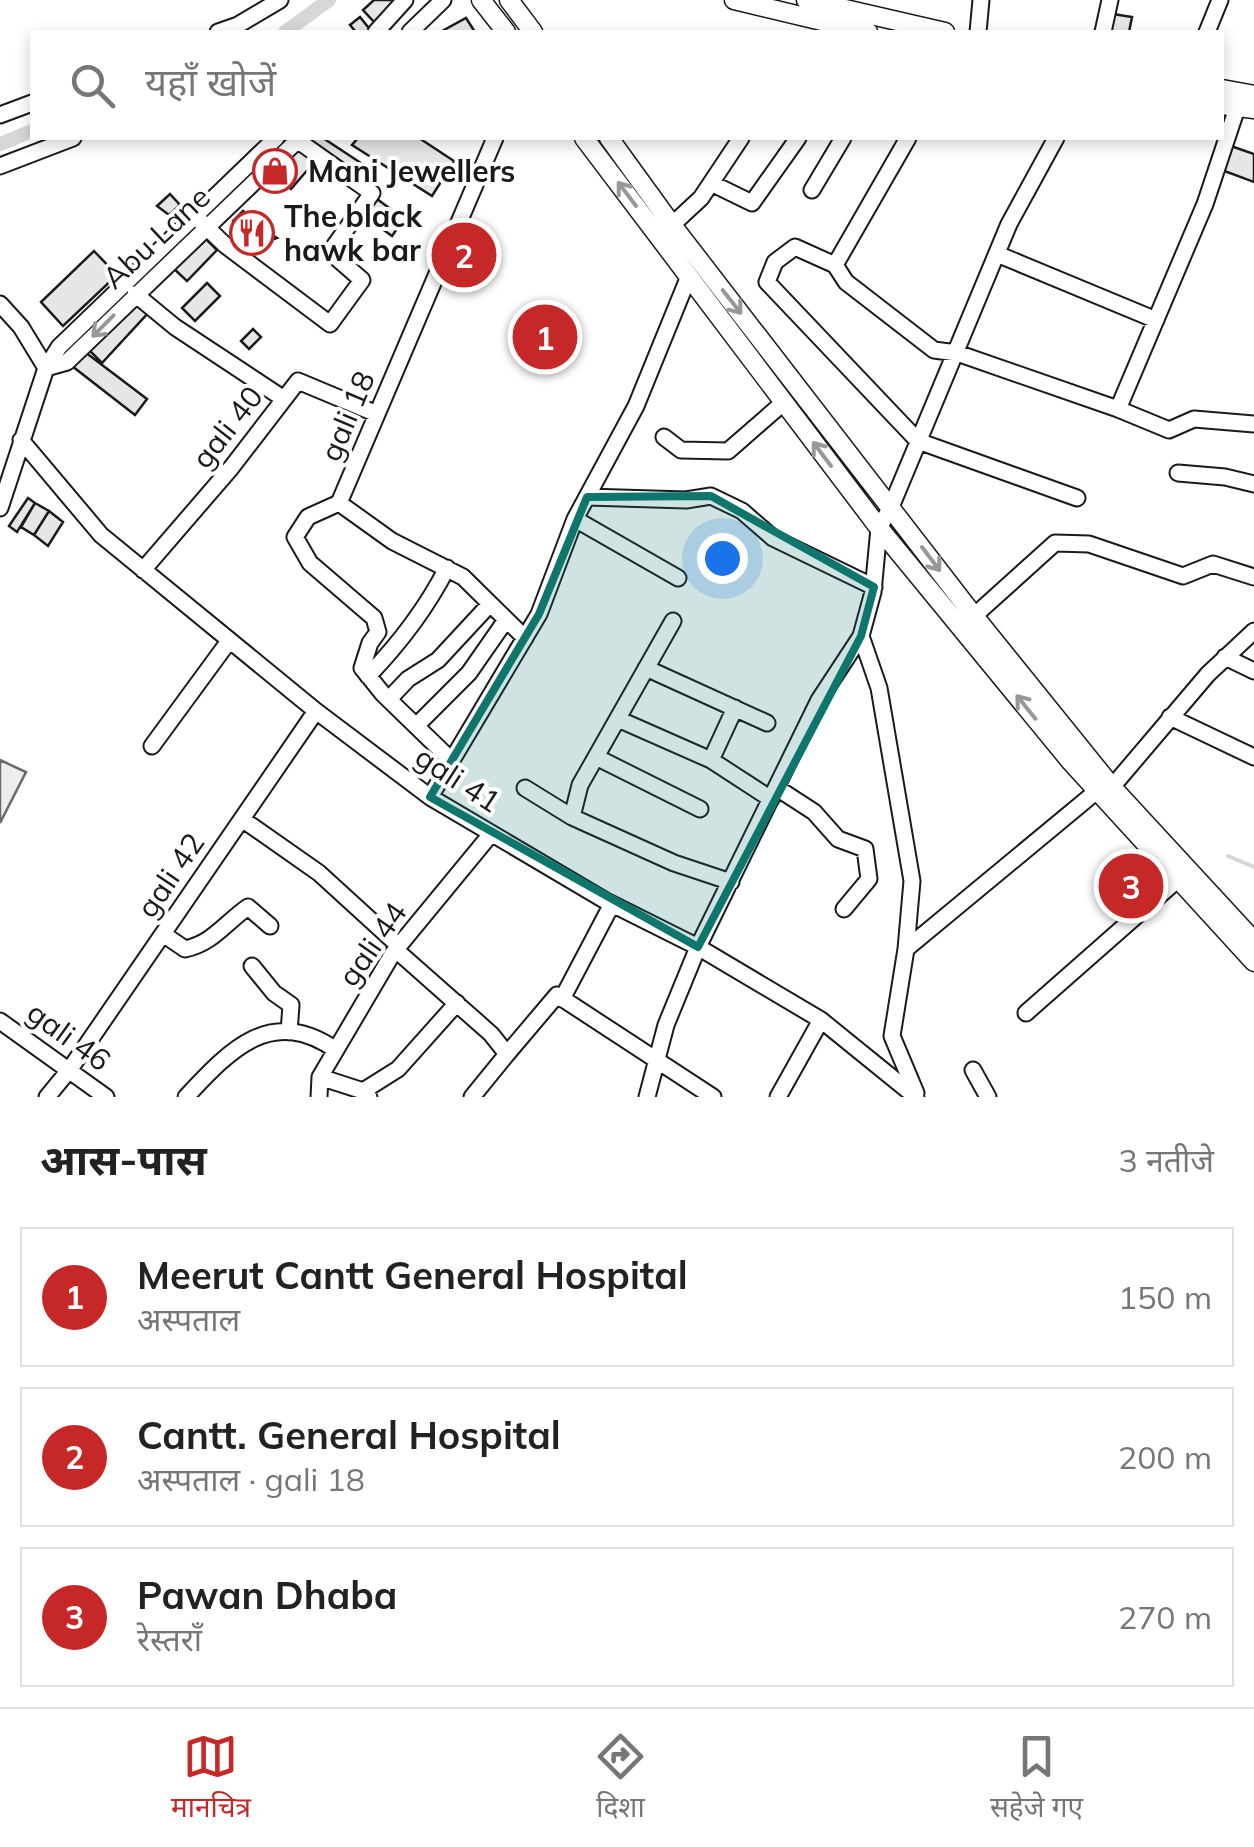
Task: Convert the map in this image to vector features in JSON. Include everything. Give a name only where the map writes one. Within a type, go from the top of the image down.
[{"type":"main road","points":[[482,0],[504,30]]},
{"type":"main road","points":[[510,0],[532,30]]},
{"type":"main road","points":[[734,0],[931,30]]},
{"type":"main road","points":[[806,0],[822,15],[863,30]]},
{"type":"main road","points":[[586,140],[879,528],[1105,788],[1254,941]]},
{"type":"main road","points":[[610,140],[1177,880],[1254,962]]},
{"type":"street","points":[[224,30],[280,0]]},
{"type":"street","points":[[378,30],[405,0]]},
{"type":"street","points":[[412,30],[444,0]]},
{"type":"street","points":[[978,30],[981,0]]},
{"type":"street","points":[[1103,30],[1110,0]]},
{"type":"street","points":[[1208,30],[1220,0]]},
{"type":"street","points":[[1118,409],[1205,204],[1242,102]]},
{"type":"street","points":[[0,115],[30,104]]},
{"type":"street","points":[[0,166],[68,140]]},
{"type":"street","name":"Abu Lane","points":[[46,368],[67,362],[135,294],[274,140]]},
{"type":"street","name":"Abu Lane","points":[[0,508],[46,368],[58,347],[298,140]]},
{"type":"street","points":[[200,222],[330,324],[362,280],[330,252],[372,192],[300,140]]},
{"type":"street","name":"gali 18","points":[[494,140],[339,504],[392,541],[462,576],[524,638]]},
{"type":"street","points":[[672,225],[701,198],[740,140]]},
{"type":"street","points":[[711,182],[752,203],[797,140]]},
{"type":"street","points":[[812,190],[842,140]]},
{"type":"street","points":[[835,266],[907,140]]},
{"type":"street","points":[[647,1097],[666,1025],[698,947],[820,700],[861,636],[874,586],[879,528],[892,507],[1009,224],[1055,140]]},
{"type":"street","points":[[1076,498],[918,441],[766,282],[775,262],[795,247],[835,266],[846,282],[934,350],[957,353],[1170,430],[1194,419],[1254,424]]},
{"type":"street","points":[[997,254],[1156,320]]},
{"type":"street","points":[[430,797],[539,614],[576,519],[636,406],[688,276]]},
{"type":"street","points":[[135,294],[175,327],[284,400]]},
{"type":"street","points":[[0,304],[21,327],[46,368]]},
{"type":"street","name":"gali 40","points":[[142,570],[231,468],[298,382],[377,414]]},
{"type":"street","points":[[664,437],[680,450],[728,450],[783,403]]},
{"type":"street","points":[[0,451],[19,448]]},
{"type":"street","name":"gali 41","points":[[19,448],[100,535],[316,711],[430,797],[821,1020],[917,1097]]},
{"type":"street","points":[[1178,472],[1254,484]]},
{"type":"street","points":[[587,497],[686,500],[711,496],[742,512],[773,538],[874,586]]},
{"type":"street","points":[[339,504],[308,517],[295,537],[310,563],[374,618],[378,632],[362,668],[452,761]]},
{"type":"street","points":[[576,519],[678,578]]},
{"type":"street","points":[[974,616],[1055,543],[1090,544],[1183,576],[1213,564],[1254,577]]},
{"type":"street","points":[[368,676],[423,608],[446,568]]},
{"type":"street","points":[[389,700],[408,678],[438,660],[490,604]]},
{"type":"street","points":[[417,725],[469,673],[506,620]]},
{"type":"street","points":[[572,817],[580,786],[673,621]]},
{"type":"street","points":[[906,949],[1105,788],[1254,630]]},
{"type":"street","points":[[861,636],[879,688],[912,881],[892,1036],[917,1097]]},
{"type":"street","points":[[152,746],[230,641]]},
{"type":"street","points":[[1225,657],[1254,670]]},
{"type":"street","points":[[646,668],[767,722]]},
{"type":"street","points":[[711,760],[736,708]]},
{"type":"street","name":"gali 42","points":[[47,1097],[316,711]]},
{"type":"street","points":[[1170,717],[1254,756]]},
{"type":"street","points":[[618,719],[814,812],[838,838],[865,848],[868,879],[844,909]]},
{"type":"street","points":[[596,757],[700,809]]},
{"type":"street","points":[[525,788],[572,817],[674,864],[731,882]]},
{"type":"street","points":[[242,819],[318,873],[491,1034],[506,1054]]},
{"type":"street","name":"gali 44","points":[[318,1097],[320,1077],[397,948],[491,834]]},
{"type":"street","points":[[1026,1012],[1177,880]]},
{"type":"street","points":[[562,998],[612,904]]},
{"type":"street","points":[[163,934],[185,949],[206,944],[248,907],[270,926]]},
{"type":"street","points":[[252,966],[274,994],[291,1005],[289,1032]]},
{"type":"street","points":[[472,1097],[557,995],[713,1097]]},
{"type":"street","points":[[320,1077],[366,1094],[398,1070],[456,1003]]},
{"type":"street","points":[[778,1097],[821,1020]]},
{"type":"street","name":"gali 46","points":[[0,1021],[106,1097]]},
{"type":"street","points":[[186,1097],[246,1040],[300,1031],[336,1050]]},
{"type":"street","points":[[972,1070],[988,1097]]},
{"type":"highlighted area","points":[[711,496],[874,587],[861,636],[698,947],[430,797],[539,614],[587,497]]},
{"type":"shaded area","points":[[0,760],[26,772],[0,823]]},
{"type":"building","points":[[374,0],[400,0],[375,23],[363,10]]},
{"type":"building","points":[[1113,14],[1132,17],[1129,30],[1109,30]]},
{"type":"building","points":[[360,17],[370,30],[354,30],[350,25]]},
{"type":"building","points":[[466,18],[474,30],[444,30]]},
{"type":"building","points":[[308,140],[326,140],[370,169],[361,182]]},
{"type":"building","points":[[356,140],[422,140],[454,161],[432,196],[352,145]]},
{"type":"building","points":[[297,143],[317,159],[291,189],[269,170]]},
{"type":"building","points":[[1228,145],[1254,154],[1254,182],[1219,169]]},
{"type":"building","points":[[170,194],[180,205],[169,215],[157,206]]},
{"type":"building","points":[[373,196],[404,219],[392,236],[360,213]]},
{"type":"building","name":"The black hawk bar","points":[[243,211],[277,238],[236,253],[233,221]]},
{"type":"building","points":[[203,236],[217,250],[187,281],[173,268]]},
{"type":"building","points":[[457,240],[484,249],[475,274],[448,265]]},
{"type":"building","points":[[94,251],[117,275],[63,326],[41,302]]},
{"type":"building","points":[[207,283],[220,296],[195,321],[182,308]]},
{"type":"building","points":[[136,300],[149,312],[102,363],[89,350]]},
{"type":"building","points":[[253,329],[261,337],[249,349],[241,341]]},
{"type":"building","points":[[85,352],[147,399],[135,415],[72,366]]},
{"type":"building","points":[[28,498],[35,503],[17,532],[9,526]]},
{"type":"building","points":[[35,503],[49,511],[34,535],[21,527]]},
{"type":"building","points":[[49,511],[63,522],[48,546],[34,535]]},
{"type":"waterway","points":[[288,30],[329,0]]},
{"type":"waterway","points":[[0,144],[30,132]]},
{"type":"waterway","points":[[1228,856],[1254,867]]},
{"type":"place","name":"Mani Jewellers","points":[[275,171]]},
{"type":"place","name":"The black hawk bar","points":[[252,233]]},
{"type":"place","name":"Cantt. General Hospital","points":[[464,255]]},
{"type":"place","name":"Meerut Cantt General Hospital","points":[[545,337]]},
{"type":"place","name":"Pawan Dhaba","points":[[1131,886]]}]
